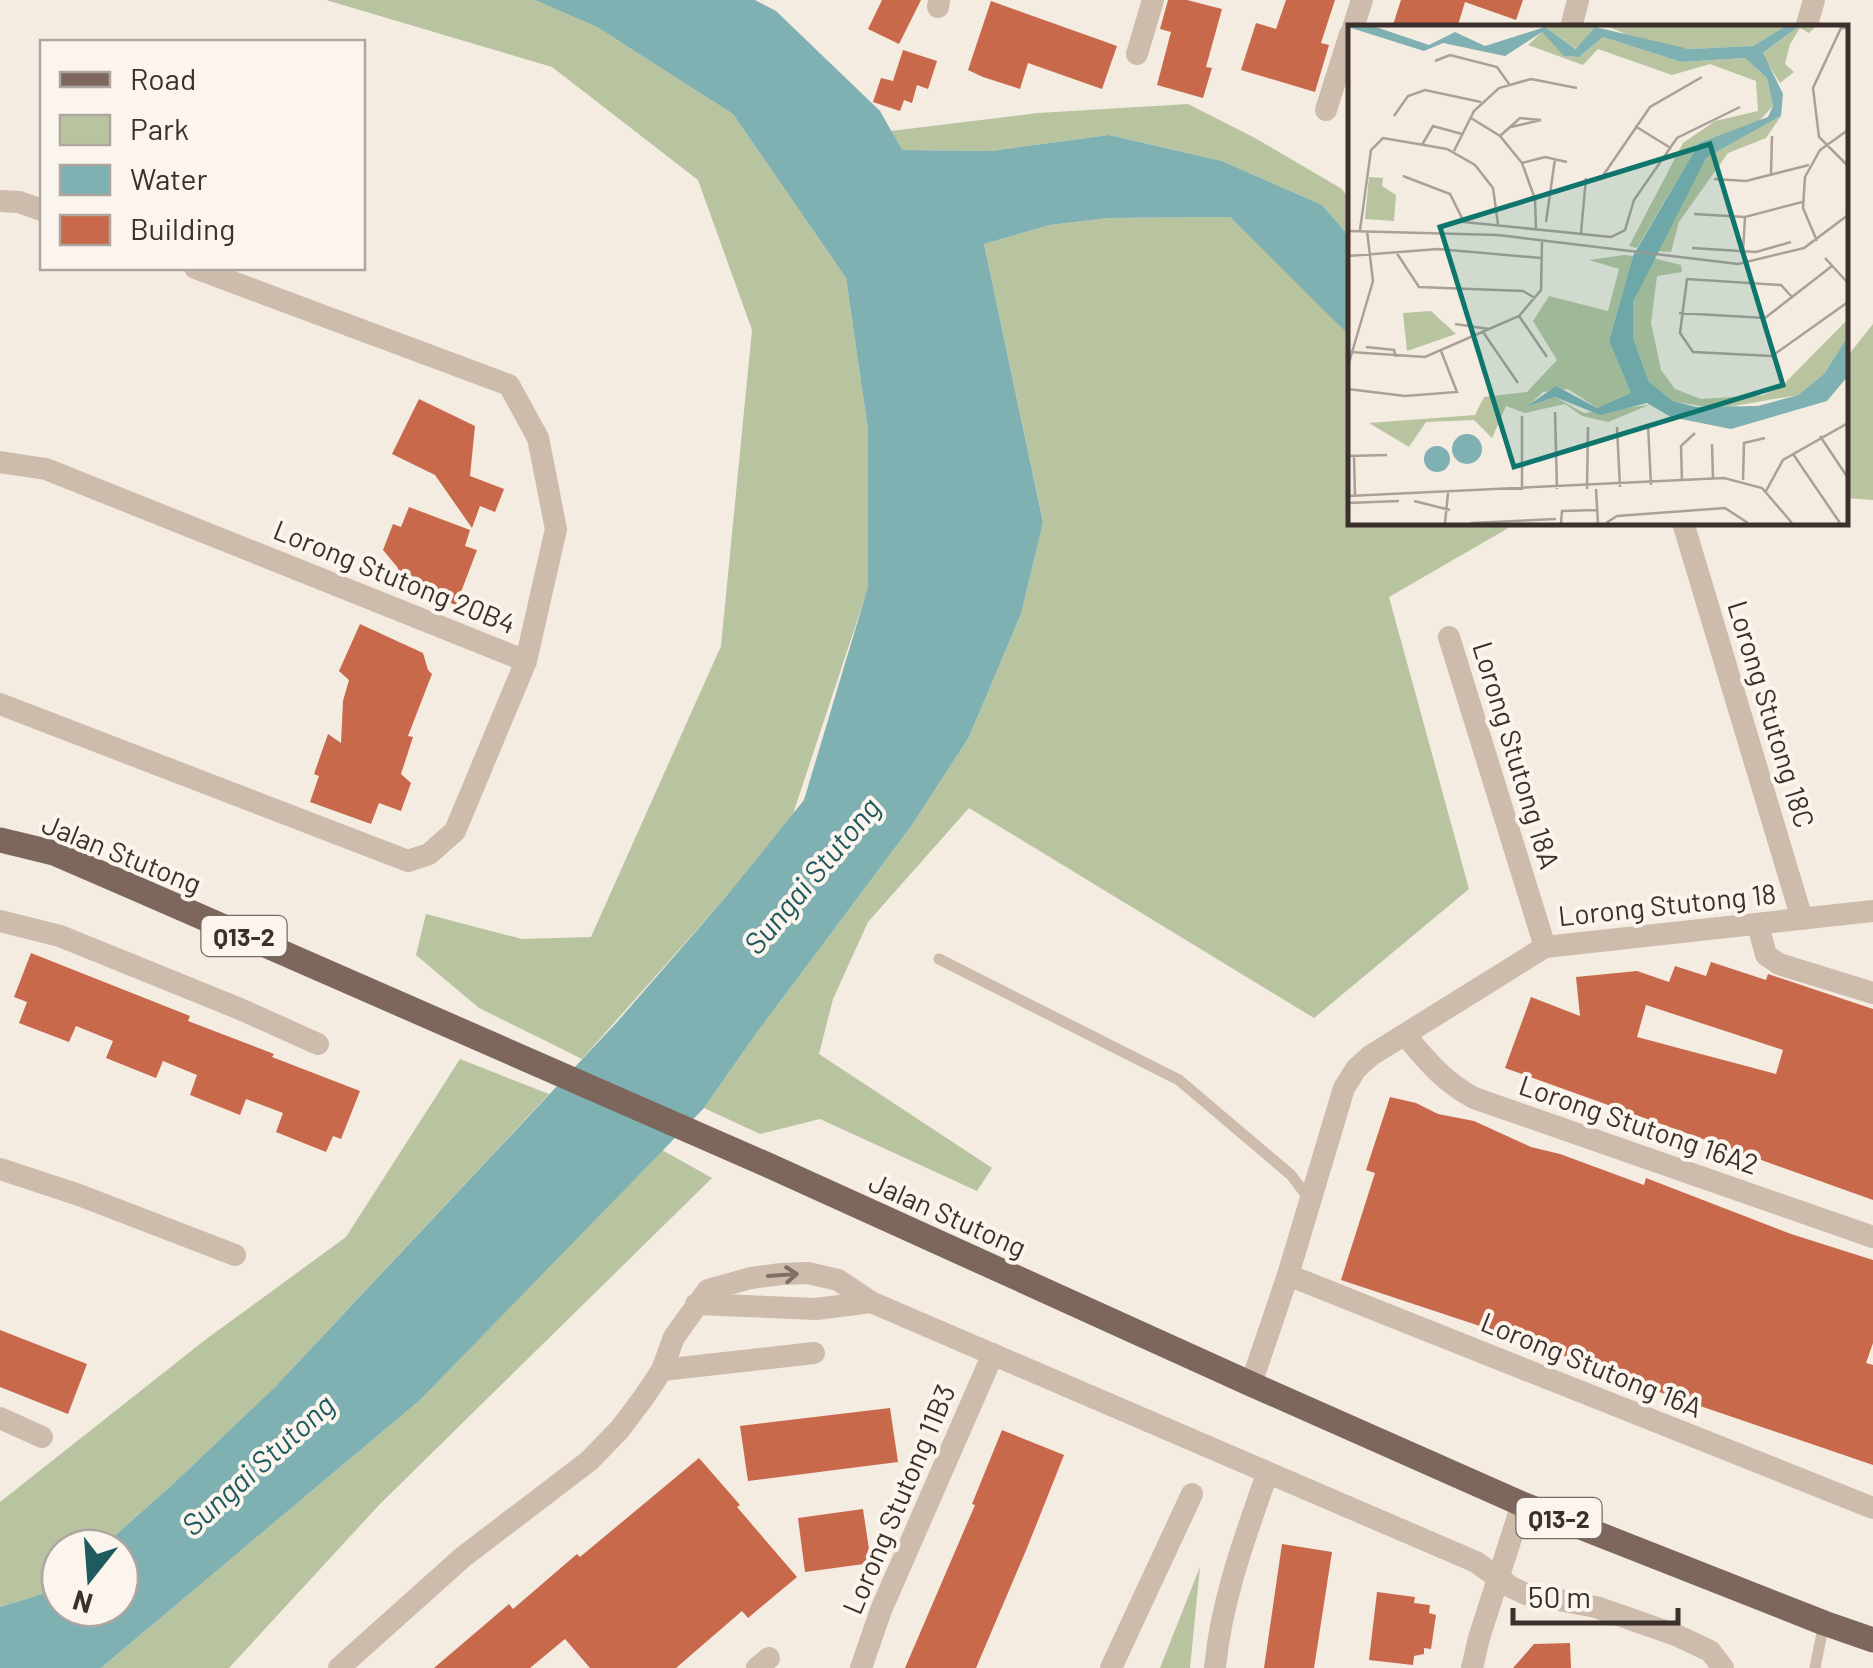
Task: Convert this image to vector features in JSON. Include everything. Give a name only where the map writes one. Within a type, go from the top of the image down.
[{"type":"main road","name":"Jalan Stutong","points":[[0,840],[54,853],[770,1166],[1522,1504],[1873,1640]]},
{"type":"street","points":[[1137,54],[1152,0]]},
{"type":"street","points":[[1354,25],[1362,0]]},
{"type":"street","points":[[1572,25],[1578,0]]},
{"type":"street","points":[[1807,25],[1814,0]]},
{"type":"street","points":[[1326,110],[1348,43]]},
{"type":"street","points":[[0,202],[19,202],[40,209]]},
{"type":"street","points":[[200,270],[509,385],[538,438],[556,529],[526,661]]},
{"type":"street","name":"Lorong Stutong 20B4","points":[[0,462],[46,468],[526,661],[454,831],[429,854],[408,861],[0,704]]},
{"type":"street","name":"Lorong Stutong 18C","points":[[1684,526],[1802,919]]},
{"type":"street","name":"Lorong Stutong 18A","points":[[1449,638],[1545,947]]},
{"type":"street","name":"Lorong Stutong 18","points":[[1250,1384],[1288,1275],[1344,1088],[1370,1056],[1545,947],[1873,911]]},
{"type":"street","points":[[0,922],[60,936],[318,1044]]},
{"type":"street","points":[[1758,924],[1766,955],[1778,964],[1873,993]]},
{"type":"street","name":"Lorong Stutong 16A2","points":[[1406,1034],[1443,1078],[1474,1098],[1873,1238]]},
{"type":"street","points":[[0,1169],[236,1255]]},
{"type":"street","points":[[339,1668],[463,1556],[589,1461],[620,1429],[662,1370],[674,1337],[708,1290],[751,1278],[808,1273],[838,1280],[871,1302],[1476,1562],[1526,1594],[1596,1608],[1676,1635],[1710,1651],[1723,1668]]},
{"type":"street","name":"Lorong Stutong 16A","points":[[1288,1275],[1873,1508]]},
{"type":"street","points":[[696,1304],[816,1308],[871,1302]]},
{"type":"street","points":[[662,1370],[814,1353]]},
{"type":"street","name":"Lorong Stutong 11B3","points":[[861,1668],[888,1594],[993,1354]]},
{"type":"street","points":[[0,1418],[42,1438]]},
{"type":"street","points":[[1215,1668],[1240,1552],[1267,1474]]},
{"type":"street","points":[[1110,1668],[1192,1494]]},
{"type":"street","points":[[1472,1668],[1478,1638],[1522,1504]]},
{"type":"lane","points":[[939,959],[1180,1080],[1291,1175],[1310,1200]]},
{"type":"lane","points":[[1815,1668],[1824,1622]]},
{"type":"green space","points":[[326,0],[535,0],[597,27],[733,114],[846,278],[868,430],[868,588],[793,814],[724,899],[582,1059],[479,1008],[416,955],[426,914],[522,939],[591,937],[721,646],[752,330],[698,180],[552,67]]},
{"type":"green space","points":[[1188,104],[1342,189],[1348,198],[1348,235],[1322,205],[1222,161],[1109,135],[991,151],[901,150],[891,131],[1038,113]]},
{"type":"green space","points":[[1230,217],[1348,333],[1348,525],[1514,525],[1389,597],[1469,889],[1314,1018],[969,808],[868,922],[833,999],[819,1054],[992,1168],[977,1191],[820,1119],[760,1134],[704,1108],[912,825],[969,737],[1021,614],[1043,521],[984,244],[1050,225],[1108,218]]},
{"type":"green space","points":[[1873,324],[1873,500],[1848,498],[1848,355]]},
{"type":"green space","points":[[460,1059],[549,1094],[275,1387],[124,1528],[40,1528],[40,1595],[0,1607],[0,1502],[205,1340],[346,1237]]},
{"type":"green space","points":[[662,1150],[712,1178],[380,1504],[229,1668],[101,1668],[420,1400]]},
{"type":"green space","points":[[1200,1567],[1190,1668],[1160,1668]]},
{"type":"water","name":"Sungai Stutong","points":[[535,0],[755,0],[776,11],[880,111],[902,150],[991,151],[1109,135],[1222,161],[1322,205],[1348,235],[1348,335],[1230,217],[1108,218],[1050,225],[984,244],[1043,522],[1021,614],[969,737],[912,825],[704,1108],[420,1400],[101,1668],[0,1668],[0,1607],[40,1595],[40,1628],[140,1628],[140,1528],[124,1528],[275,1387],[618,1021],[804,800],[868,587],[868,430],[846,278],[733,114],[597,27]]},
{"type":"building","points":[[882,0],[921,0],[899,44],[868,29]]},
{"type":"building","points":[[1168,0],[1187,0],[1222,9],[1206,67],[1212,68],[1203,98],[1157,85],[1171,32],[1160,29]]},
{"type":"building","points":[[1286,0],[1335,0],[1321,43],[1329,45],[1315,92],[1241,70],[1256,23],[1276,29]]},
{"type":"building","points":[[1401,0],[1523,0],[1516,20],[1465,2],[1458,25],[1393,25]]},
{"type":"building","points":[[991,1],[1117,46],[1102,89],[1028,63],[1020,89],[968,70]]},
{"type":"building","points":[[903,50],[937,61],[928,89],[917,85],[912,103],[904,100],[900,111],[873,102],[881,78],[893,81]]},
{"type":"building","points":[[419,399],[475,426],[470,476],[504,489],[495,512],[480,506],[472,528],[435,475],[392,454]]},
{"type":"building","points":[[409,507],[470,530],[465,546],[477,550],[456,605],[393,581],[398,568],[383,550],[393,524],[401,527]]},
{"type":"building","points":[[360,624],[423,653],[432,674],[408,736],[413,737],[401,774],[411,783],[401,811],[379,803],[371,824],[310,802],[319,776],[314,774],[328,734],[341,743],[343,701],[349,680],[339,671]]},
{"type":"building","points":[[31,953],[190,1016],[188,1021],[360,1091],[341,1139],[333,1136],[326,1152],[276,1132],[283,1113],[246,1099],[240,1115],[190,1095],[197,1075],[163,1061],[156,1078],[106,1058],[113,1041],[76,1026],[69,1042],[19,1023],[27,1002],[14,997]]},
{"type":"building","points":[[1711,962],[1766,980],[1768,974],[1873,1009],[1873,1200],[1505,1068],[1531,997],[1580,1016],[1576,977],[1637,971],[1669,982],[1675,966],[1706,976]],"holes":[[[1646,1005],[1783,1050],[1776,1074],[1637,1037]]]},
{"type":"building","points":[[1390,1097],[1416,1103],[1438,1114],[1474,1121],[1531,1147],[1644,1185],[1646,1178],[1791,1234],[1873,1260],[1873,1343],[1866,1363],[1873,1365],[1873,1465],[1341,1280],[1375,1173],[1366,1170]]},
{"type":"building","points":[[0,1330],[87,1364],[68,1414],[0,1387]]},
{"type":"building","points":[[890,1408],[898,1462],[748,1481],[740,1426]]},
{"type":"building","points":[[1002,1430],[1064,1455],[1027,1548],[976,1668],[905,1668],[975,1505],[972,1504]]},
{"type":"building","points":[[699,1458],[797,1577],[748,1618],[742,1611],[676,1668],[590,1668],[565,1639],[530,1668],[434,1668],[509,1604],[513,1609],[577,1554],[580,1557]]},
{"type":"building","points":[[863,1509],[871,1563],[805,1572],[798,1518]]},
{"type":"building","points":[[1282,1544],[1332,1552],[1314,1668],[1264,1668]]},
{"type":"building","points":[[1377,1592],[1415,1597],[1414,1603],[1430,1605],[1429,1613],[1436,1615],[1431,1649],[1424,1648],[1424,1654],[1414,1656],[1413,1665],[1369,1660]]},
{"type":"building","points":[[1570,1643],[1571,1668],[1513,1668],[1534,1644]]}]
